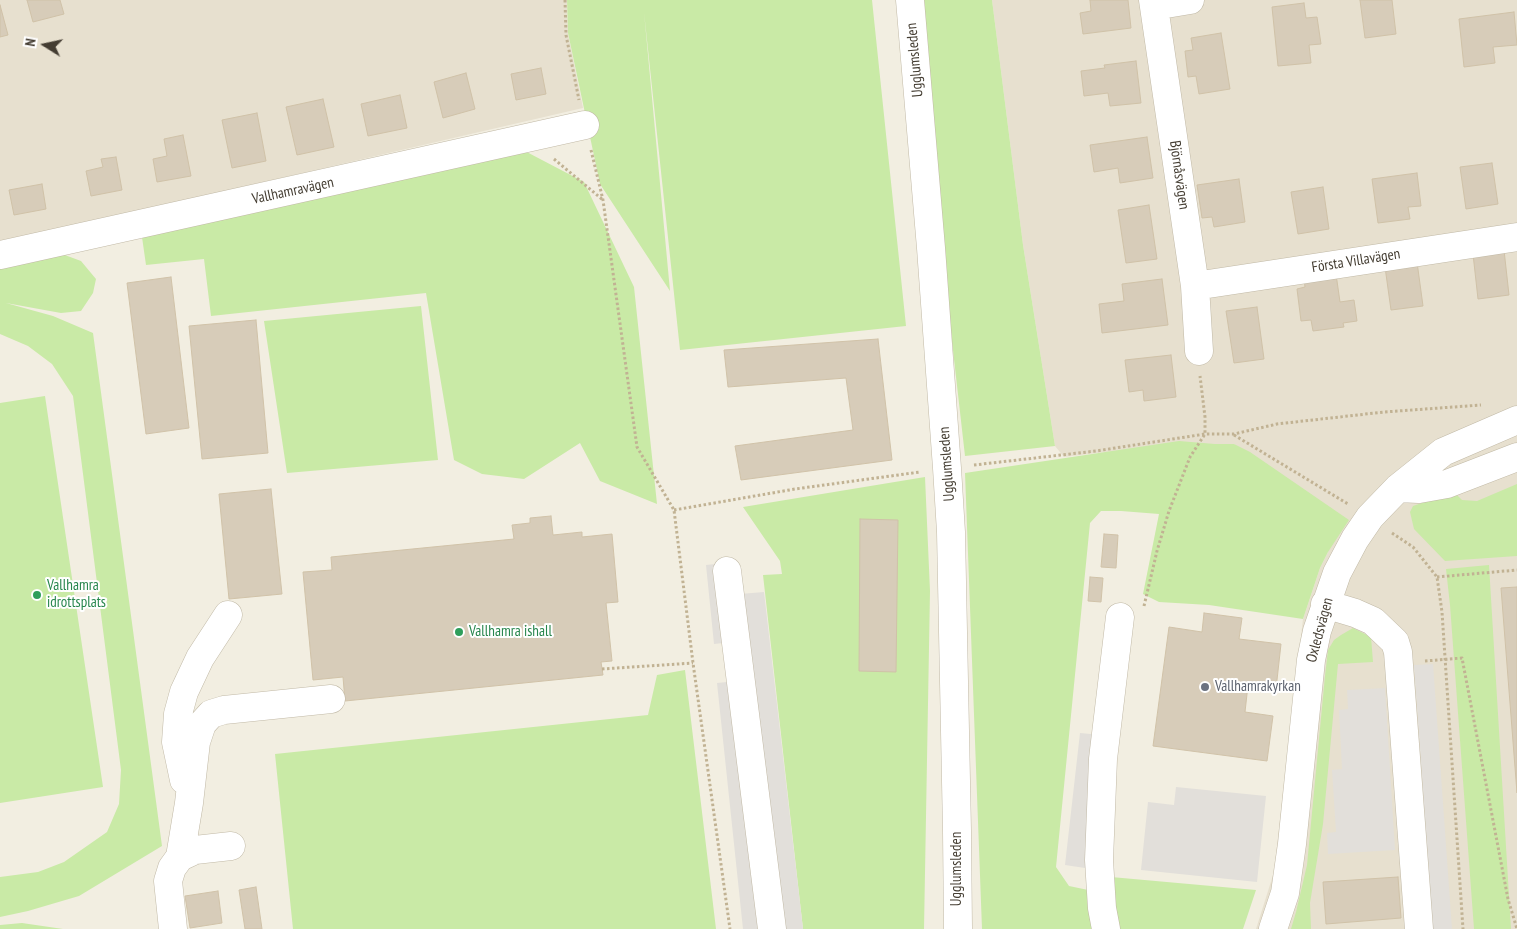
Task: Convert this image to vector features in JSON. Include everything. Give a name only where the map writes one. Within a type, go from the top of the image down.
[{"type":"street","name":"Ugglumsleden","points":[[910,0],[931,248],[950,523],[958,929]]},
{"type":"street","points":[[1154,3],[1190,0]]},
{"type":"street","name":"Björnåsvägen","points":[[1154,3],[1195,286],[1199,351]]},
{"type":"street","name":"Vallhamravägen","points":[[0,255],[529,139],[585,125]]},
{"type":"street","name":"Första Villavägen","points":[[1195,286],[1517,237]]},
{"type":"street","name":"Oxledsvägen","points":[[1273,929],[1285,893],[1292,844],[1311,660],[1317,631],[1337,573],[1355,539],[1370,517],[1398,488],[1443,452],[1517,420]]},
{"type":"street","points":[[1398,488],[1419,489],[1447,484],[1517,457]]},
{"type":"street","points":[[727,571],[772,929]]},
{"type":"street","points":[[1326,604],[1355,612],[1380,626],[1395,642],[1398,652],[1420,929]]},
{"type":"street","points":[[189,803],[176,742],[178,714],[184,692],[200,658],[228,615]]},
{"type":"street","points":[[1106,929],[1102,908],[1099,860],[1103,759],[1120,617]]},
{"type":"street","points":[[173,929],[168,881],[172,868],[180,857],[196,742],[202,724],[211,714],[224,710],[331,699]]},
{"type":"street","points":[[180,857],[195,850],[231,846]]},
{"type":"path","points":[[565,0],[566,36],[603,200],[637,447],[674,510],[730,929]]},
{"type":"path","points":[[529,139],[603,200]]},
{"type":"path","points":[[1120,617],[1144,608],[1168,511],[1190,457],[1205,434],[1199,351]]},
{"type":"path","points":[[1348,504],[1234,434],[1277,424],[1384,412],[1485,405]]},
{"type":"path","points":[[1388,530],[1413,548],[1437,577],[1442,612],[1463,929]]},
{"type":"path","points":[[1437,577],[1517,570]]},
{"type":"path","points":[[1399,663],[1462,658],[1508,899],[1517,929]]},
{"type":"path","points":[[602,669],[693,663]]},
{"type":"shaded area","points":[[0,0],[567,0],[568,33],[583,108],[0,243]]},
{"type":"shaded area","points":[[992,0],[1517,0],[1517,929],[1256,929],[1274,872],[1303,619],[1320,568],[1328,552],[1234,444],[1064,457],[1055,446],[1023,245]]},
{"type":"shaded area","points":[[725,563],[728,595],[764,592],[803,929],[743,929],[717,683],[737,681],[732,642],[714,644],[706,565]]},
{"type":"shaded area","points":[[1433,664],[1452,929],[1433,929],[1414,665]]},
{"type":"shaded area","points":[[1385,688],[1395,850],[1328,854],[1327,833],[1336,832],[1332,770],[1342,769],[1339,710],[1348,709],[1347,690]]},
{"type":"shaded area","points":[[1080,733],[1101,735],[1085,868],[1065,865]]},
{"type":"shaded area","points":[[1176,787],[1266,796],[1257,882],[1141,870],[1148,802],[1174,805]]},
{"type":"green space","points":[[567,0],[872,0],[906,326],[680,350],[644,12],[670,291],[600,184],[568,33]]},
{"type":"green space","points":[[918,0],[992,0],[1023,245],[1055,446],[965,456],[924,95]]},
{"type":"green space","points":[[521,149],[584,182],[634,287],[657,504],[600,481],[580,443],[524,479],[482,474],[454,460],[426,293],[211,316],[204,259],[146,265],[142,237]]},
{"type":"green space","points":[[54,251],[81,261],[96,279],[93,293],[81,311],[61,313],[6,303],[53,316],[93,333],[162,846],[79,896],[0,917],[0,877],[38,872],[64,862],[107,832],[119,804],[121,770],[73,396],[52,364],[28,346],[0,334],[0,265]]},
{"type":"green space","points":[[421,306],[438,460],[287,473],[264,321]]},
{"type":"green space","name":"Vallhamra idrottsplats","points":[[45,396],[103,787],[0,803],[0,403]]},
{"type":"green space","points":[[1179,441],[1234,444],[1250,452],[1349,520],[1320,568],[1303,619],[1209,605],[1159,602],[1143,594],[1159,514],[1101,511],[1090,523],[1056,867],[1069,886],[1093,891],[1100,929],[982,929],[965,473]]},
{"type":"green space","points":[[925,477],[930,591],[924,929],[803,929],[763,575],[782,574],[780,561],[743,507]]},
{"type":"green space","points":[[1517,484],[1517,556],[1445,561],[1414,529],[1410,512],[1413,506],[1454,492],[1462,500],[1477,501]]},
{"type":"green space","points":[[1489,565],[1511,929],[1474,929],[1446,569]]},
{"type":"green space","points":[[1353,628],[1371,637],[1373,662],[1338,664],[1323,824],[1310,903],[1311,929],[1291,929],[1307,865],[1328,650],[1334,640]]},
{"type":"green space","points":[[685,670],[716,929],[293,929],[275,754],[648,715],[657,675]]},
{"type":"green space","points":[[1111,877],[1256,890],[1243,929],[1116,929]]},
{"type":"green space","points":[[22,923],[63,929],[0,929],[0,925]]},
{"type":"building","points":[[27,0],[60,0],[64,14],[33,22]]},
{"type":"building","points":[[1090,0],[1128,0],[1131,28],[1083,34],[1080,13],[1091,11]]},
{"type":"building","points":[[1360,0],[1392,0],[1396,34],[1365,38]]},
{"type":"building","points":[[1304,3],[1306,18],[1317,17],[1321,44],[1309,45],[1311,63],[1278,66],[1272,7]]},
{"type":"building","points":[[0,5],[8,35],[0,37]]},
{"type":"building","points":[[1514,12],[1517,45],[1493,47],[1495,63],[1464,67],[1459,19]]},
{"type":"building","points":[[1221,33],[1230,89],[1199,94],[1196,76],[1188,77],[1185,51],[1193,50],[1191,38]]},
{"type":"building","points":[[1136,61],[1141,103],[1110,106],[1108,93],[1084,96],[1081,71],[1105,68],[1104,65]]},
{"type":"building","points":[[541,68],[546,94],[516,100],[511,74]]},
{"type":"building","points":[[466,73],[475,109],[443,118],[434,82]]},
{"type":"building","points":[[400,95],[407,128],[368,136],[361,104]]},
{"type":"building","points":[[323,99],[334,147],[297,155],[286,107]]},
{"type":"building","points":[[257,113],[266,161],[232,168],[222,120]]},
{"type":"building","points":[[183,135],[191,176],[157,182],[153,159],[167,156],[164,139]]},
{"type":"building","points":[[1147,137],[1153,178],[1120,183],[1118,168],[1094,172],[1090,145]]},
{"type":"building","points":[[116,157],[122,190],[91,196],[86,171],[103,167],[101,159]]},
{"type":"building","points":[[1492,163],[1498,204],[1466,209],[1460,167]]},
{"type":"building","points":[[1417,173],[1421,206],[1408,207],[1410,219],[1378,223],[1372,179]]},
{"type":"building","points":[[1239,179],[1245,222],[1214,227],[1212,217],[1202,218],[1197,185]]},
{"type":"building","points":[[42,184],[46,209],[14,215],[9,190]]},
{"type":"building","points":[[1323,187],[1329,229],[1298,234],[1291,192]]},
{"type":"building","points":[[1149,205],[1157,259],[1126,263],[1118,210]]},
{"type":"building","points":[[1504,250],[1509,295],[1478,299],[1473,254]]},
{"type":"building","points":[[1417,262],[1423,306],[1391,310],[1385,267]]},
{"type":"building","points":[[1336,274],[1340,302],[1354,300],[1357,321],[1343,323],[1344,327],[1313,331],[1311,320],[1301,321],[1297,289],[1305,287],[1304,278]]},
{"type":"building","points":[[171,277],[189,428],[146,434],[127,283]]},
{"type":"building","points":[[1162,279],[1168,325],[1102,333],[1099,304],[1124,301],[1122,284]]},
{"type":"building","points":[[1257,307],[1264,359],[1234,363],[1226,311]]},
{"type":"building","points":[[256,320],[268,453],[202,459],[189,326]]},
{"type":"building","points":[[878,339],[892,460],[741,480],[735,446],[853,430],[846,378],[728,387],[724,350]]},
{"type":"building","points":[[1171,355],[1176,397],[1144,401],[1143,390],[1129,392],[1125,360]]},
{"type":"building","points":[[271,489],[282,594],[229,599],[219,494]]},
{"type":"building","name":"Vallhamra ishall","points":[[551,516],[553,535],[582,532],[582,537],[612,534],[618,602],[606,603],[612,661],[601,662],[603,675],[345,701],[343,677],[313,680],[303,572],[332,570],[331,557],[514,539],[512,525],[530,523],[530,518]]},
{"type":"building","points":[[860,519],[898,520],[896,672],[859,671]]},
{"type":"building","points":[[1104,534],[1118,535],[1116,568],[1101,567]]},
{"type":"building","points":[[1090,577],[1103,578],[1101,602],[1088,601]]},
{"type":"building","points":[[1517,587],[1517,793],[1501,588]]},
{"type":"building","name":"Vallhamrakyrkan","points":[[1204,613],[1242,618],[1239,639],[1281,644],[1276,689],[1248,685],[1245,712],[1273,716],[1267,761],[1153,746],[1169,627],[1202,632]]},
{"type":"building","points":[[1398,877],[1401,918],[1326,924],[1323,882]]},
{"type":"building","points":[[256,887],[262,929],[245,929],[239,890]]},
{"type":"building","points":[[218,891],[222,923],[190,928],[185,896]]},
{"type":"place","name":"Vallhamra idrottsplats","points":[[37,595]]},
{"type":"place","name":"Vallhamra ishall","points":[[459,632]]},
{"type":"place","name":"Vallhamrakyrkan","points":[[1205,687]]}]
